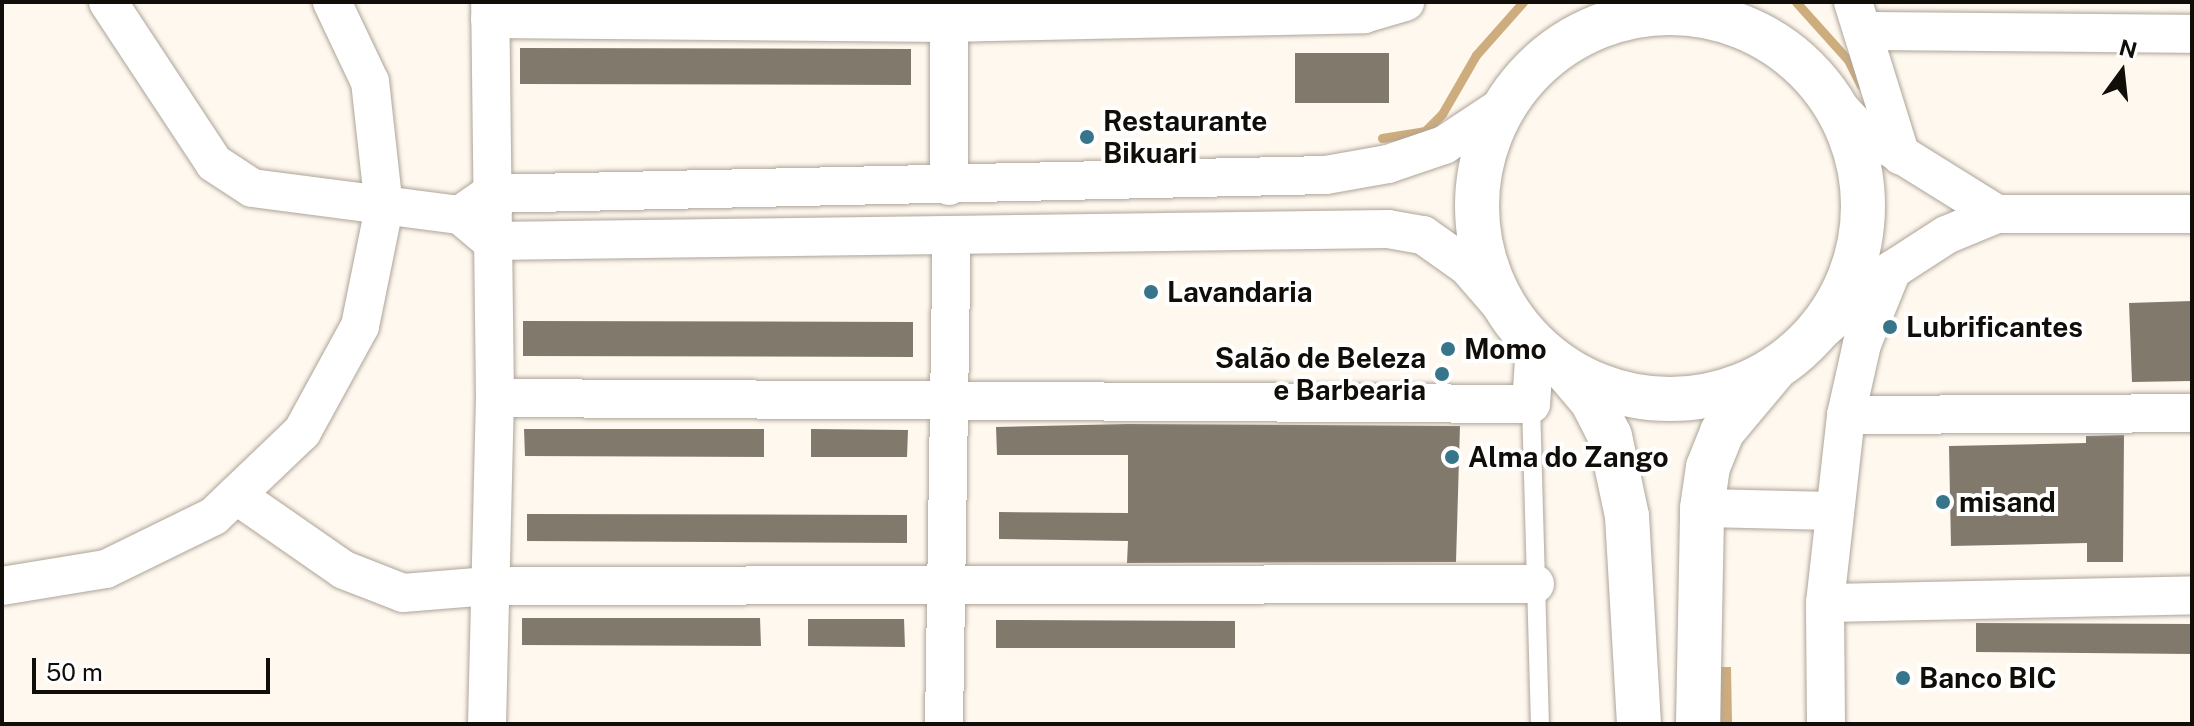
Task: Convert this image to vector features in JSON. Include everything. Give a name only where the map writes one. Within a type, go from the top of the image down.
[{"type":"main road","points":[[1598,2],[1536,65],[1503,106],[1481,158],[1476,215],[1486,264],[1506,311],[1592,401],[1610,436],[1624,503],[1639,724]]},
{"type":"main road","points":[[1698,724],[1702,508],[1708,467],[1722,432],[1773,371],[1814,337],[1843,295],[1860,247],[1864,195],[1854,145],[1831,99],[1787,53],[1749,2]]},
{"type":"main road","points":[[1536,65],[1578,36],[1620,19],[1664,13],[1707,17],[1749,30],[1787,53]]},
{"type":"main road","points":[[1549,356],[1612,391],[1667,400],[1722,393],[1773,371]]},
{"type":"street","points":[[108,2],[214,163],[252,188],[384,208],[1326,175],[1388,164],[1444,145],[1503,106]]},
{"type":"street","points":[[2,586],[106,569],[214,516],[302,432],[360,326],[384,208],[370,82],[332,2]]},
{"type":"street","points":[[487,724],[495,398],[491,241],[475,205],[490,10],[1364,14],[1405,2]]},
{"type":"street","points":[[949,12],[949,186]]},
{"type":"street","points":[[1901,156],[1858,17],[2192,34]]},
{"type":"street","points":[[1831,99],[1857,127],[1997,214]]},
{"type":"street","points":[[1814,337],[1892,270],[1946,235],[1997,214],[2192,214]]},
{"type":"street","points":[[491,241],[952,236],[1333,226],[1423,235],[1468,267],[1506,311]]},
{"type":"street","points":[[944,724],[952,236]]},
{"type":"street","points":[[1826,724],[1825,603],[1846,415],[1862,344],[1892,270]]},
{"type":"street","points":[[495,398],[1531,404],[1549,356]]},
{"type":"street","points":[[1846,415],[2192,413]]},
{"type":"street","points":[[236,495],[344,570],[403,593],[489,586],[1535,584]]},
{"type":"street","points":[[1702,508],[1835,511]]},
{"type":"street","points":[[1825,603],[2192,595]]},
{"type":"lane","points":[[1531,404],[1540,724]]},
{"type":"shaded area","points":[[1721,667],[1731,667],[1732,724],[1721,724]]},
{"type":"building","points":[[520,48],[911,49],[911,85],[520,84]]},
{"type":"building","points":[[1295,53],[1389,53],[1389,103],[1295,103]]},
{"type":"building","points":[[2192,301],[2192,381],[2132,382],[2129,303]]},
{"type":"building","points":[[523,321],[913,322],[913,357],[523,356]]},
{"type":"building","points":[[1128,424],[1460,426],[1456,562],[1127,563],[1128,541],[999,539],[999,512],[1128,513],[1128,455],[997,455],[996,427]]},
{"type":"building","points":[[524,429],[764,429],[764,457],[525,456]]},
{"type":"building","points":[[811,429],[908,430],[907,457],[811,457]]},
{"type":"building","points":[[2124,435],[2123,562],[2087,562],[2087,543],[1951,546],[1949,446],[2086,443],[2086,436]]},
{"type":"building","points":[[527,514],[907,515],[907,543],[527,541]]},
{"type":"building","points":[[522,618],[760,618],[761,646],[522,645]]},
{"type":"building","points":[[808,619],[904,619],[905,647],[808,646]]},
{"type":"building","points":[[996,620],[1235,621],[1235,648],[996,648]]},
{"type":"building","points":[[1976,623],[2192,624],[2192,654],[1976,652]]},
{"type":"waterway","points":[[1382,138],[1425,131],[1442,114],[1476,55],[1523,2]]},
{"type":"waterway","points":[[1796,2],[1848,60],[1861,85]]},
{"type":"place","name":"Restaurante Bikuari","points":[[1087,137]]},
{"type":"place","name":"Lavandaria","points":[[1151,292]]},
{"type":"place","name":"Lubrificantes","points":[[1890,327]]},
{"type":"place","name":"Momo","points":[[1448,349]]},
{"type":"place","name":"Salão de Beleza e Barbearia","points":[[1442,374]]},
{"type":"place","name":"Alma do Zango","points":[[1452,457]]},
{"type":"place","name":"misand","points":[[1943,502]]},
{"type":"place","name":"Banco BIC","points":[[1903,678]]}]
